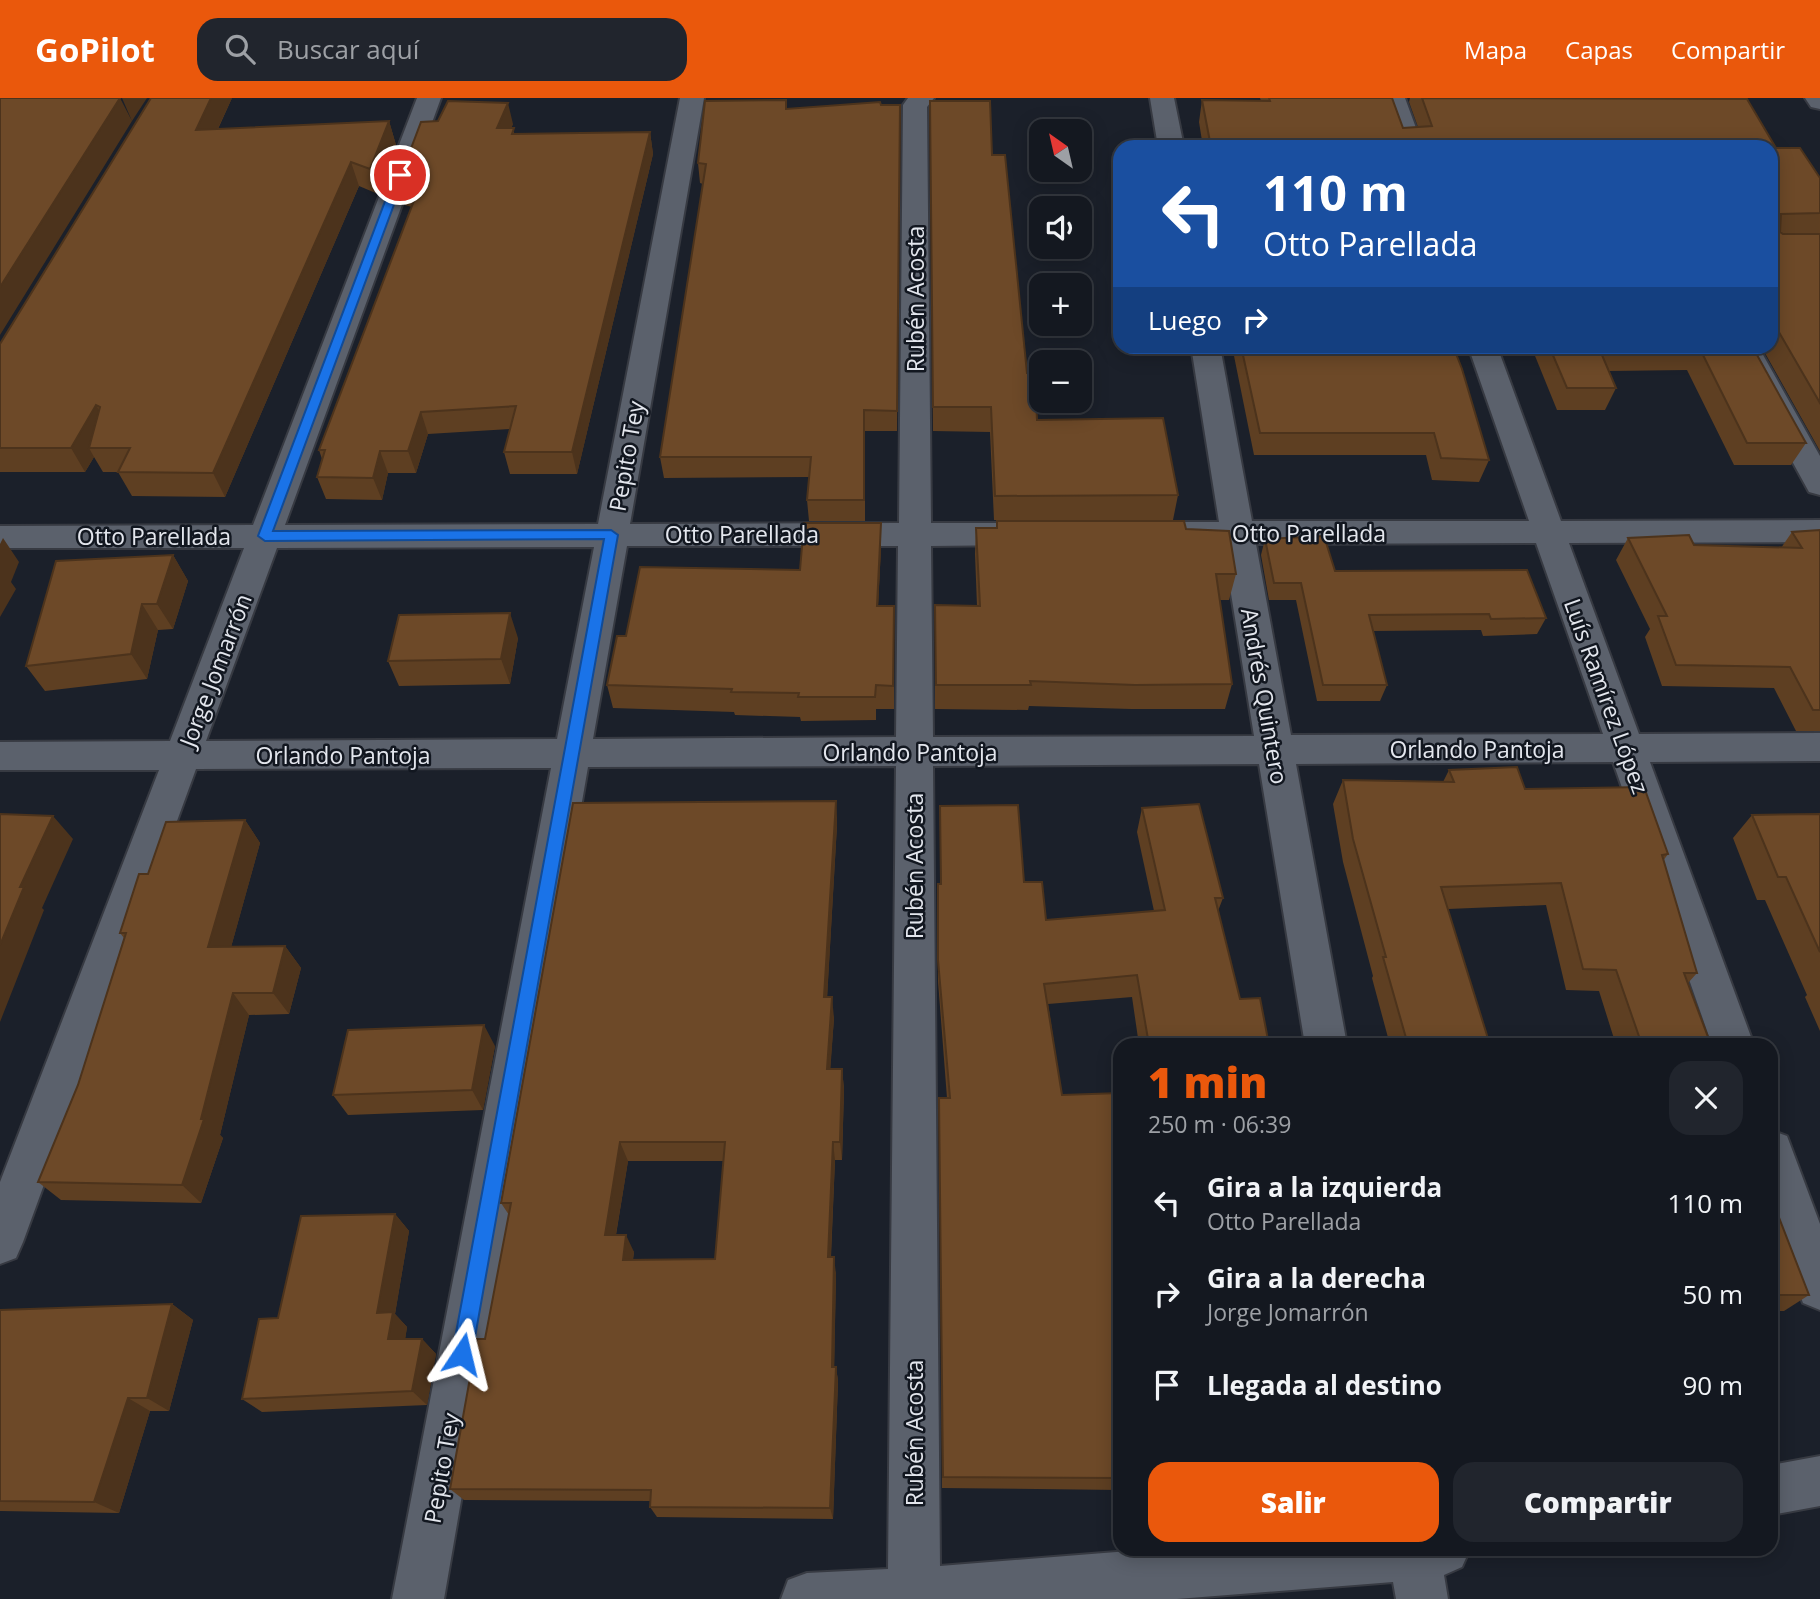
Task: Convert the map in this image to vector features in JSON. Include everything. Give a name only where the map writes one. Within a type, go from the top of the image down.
[{"type":"street","name":"Jorge Jomarrón","points":[[0,1242],[429,98]]},
{"type":"street","name":"Pepito Tey","points":[[418,1599],[692,98]]},
{"type":"street","name":"Rubén Acosta","points":[[914,1594],[915,105],[922,98]]},
{"type":"street","points":[[1162,98],[1170,140]]},
{"type":"street","points":[[1393,98],[1408,140]]},
{"type":"street","name":"Andrés Quintero","points":[[1206,354],[1325,1038]]},
{"type":"street","name":"Luís Ramírez López","points":[[1485,354],[1730,1038]]},
{"type":"street","points":[[1747,354],[1820,484]]},
{"type":"street","name":"Otto Parellada","points":[[1153,533],[1820,531]]},
{"type":"street","name":"Otto Parellada","points":[[0,537],[1055,533]]},
{"type":"street","name":"Orlando Pantoja","points":[[0,756],[1820,747]]},
{"type":"street","points":[[1778,1170],[1820,1287]]},
{"type":"street","points":[[1778,1489],[1820,1481]]},
{"type":"street","points":[[807,1599],[1423,1563]]},
{"type":"building","points":[[0,98],[120,98],[0,287]]},
{"type":"building","points":[[151,98],[211,98],[196,130],[389,121],[370,169],[351,162],[213,473],[118,472],[130,448],[89,448],[100,407],[96,405],[71,448],[0,448],[0,344]]},
{"type":"building","points":[[1269,98],[1392,98],[1403,128],[1432,126],[1422,98],[1747,99],[1771,140],[1210,140],[1202,100],[1270,101]]},
{"type":"building","points":[[786,100],[786,109],[880,102],[881,105],[900,105],[897,411],[864,410],[864,500],[807,500],[811,457],[660,457],[706,164],[698,163],[705,101]]},
{"type":"building","points":[[448,101],[508,103],[497,128],[514,128],[512,134],[650,132],[572,452],[504,452],[516,406],[421,412],[408,451],[380,451],[373,478],[317,477],[325,450],[319,450],[418,190],[398,183],[421,122],[438,121]]},
{"type":"building","points":[[930,101],[990,101],[992,155],[1005,155],[1029,373],[1029,413],[1037,413],[1037,420],[1163,418],[1178,495],[995,496],[991,407],[933,407]]},
{"type":"building","points":[[1778,148],[1800,148],[1820,178],[1820,213],[1781,214],[1780,232],[1820,234],[1820,403],[1778,331]]},
{"type":"building","points":[[1243,354],[1456,354],[1489,460],[1441,458],[1434,433],[1260,433]]},
{"type":"building","points":[[1552,354],[1602,354],[1616,388],[1567,388]]},
{"type":"building","points":[[1702,354],[1756,354],[1806,443],[1747,443]]},
{"type":"building","points":[[997,521],[1184,521],[1186,529],[1229,531],[1236,574],[1216,574],[1232,684],[1135,685],[1030,681],[1031,685],[936,685],[935,605],[980,606],[976,528],[997,528]]},
{"type":"building","points":[[804,523],[881,523],[877,606],[894,606],[893,686],[876,685],[875,697],[798,697],[799,693],[607,685],[617,636],[626,636],[640,567],[800,570]]},
{"type":"building","points":[[1820,530],[1820,710],[1813,710],[1790,667],[1676,665],[1658,616],[1667,616],[1628,538],[1689,535],[1694,545],[1802,548],[1792,532]]},
{"type":"building","points":[[1324,536],[1335,571],[1527,570],[1546,618],[1491,619],[1489,614],[1369,615],[1387,685],[1323,685],[1301,583],[1274,583],[1265,539]]},
{"type":"building","points":[[173,555],[157,604],[142,604],[131,654],[26,666],[56,561]]},
{"type":"building","points":[[510,613],[501,659],[388,661],[399,615]]},
{"type":"building","points":[[1517,767],[1525,789],[1644,787],[1668,854],[1662,855],[1697,973],[1684,973],[1708,1038],[1640,1038],[1616,970],[1583,969],[1561,883],[1441,887],[1488,1038],[1406,1038],[1353,839],[1343,780],[1454,782],[1449,770]]},
{"type":"building","points":[[836,801],[824,997],[832,997],[827,1069],[842,1069],[840,1142],[833,1142],[828,1257],[834,1257],[832,1367],[836,1367],[830,1508],[650,1507],[651,1490],[450,1489],[477,1339],[485,1339],[511,1203],[501,1203],[573,803]],"holes":[[[620,1142],[725,1142],[715,1259],[623,1260],[626,1235],[605,1235]]]},
{"type":"building","points":[[1199,804],[1223,898],[1215,898],[1240,999],[1260,998],[1268,1038],[1148,1038],[1137,975],[1044,984],[1062,1095],[1113,1093],[1113,1478],[943,1477],[939,1098],[950,1098],[938,960],[940,806],[1018,805],[1024,882],[1042,882],[1046,920],[1165,910],[1142,808]]},
{"type":"building","points":[[0,814],[53,816],[20,887],[24,887],[0,945]]},
{"type":"building","points":[[1820,814],[1820,952],[1786,877],[1778,877],[1752,815]]},
{"type":"building","points":[[245,820],[208,947],[285,946],[273,993],[233,993],[201,1119],[204,1119],[182,1185],[38,1182],[78,1085],[126,933],[120,933],[139,874],[148,874],[166,822]]},
{"type":"building","points":[[484,1025],[472,1090],[333,1095],[348,1030]]},
{"type":"building","points":[[395,1214],[377,1313],[393,1312],[388,1339],[422,1339],[412,1391],[242,1399],[259,1319],[278,1318],[301,1216]]},
{"type":"building","points":[[1778,1215],[1809,1295],[1778,1295]]},
{"type":"building","points":[[172,1304],[147,1398],[128,1398],[94,1502],[0,1501],[0,1310]]},
{"type":"route","points":[[400,175],[265,536],[611,535],[462,1354]]}]
